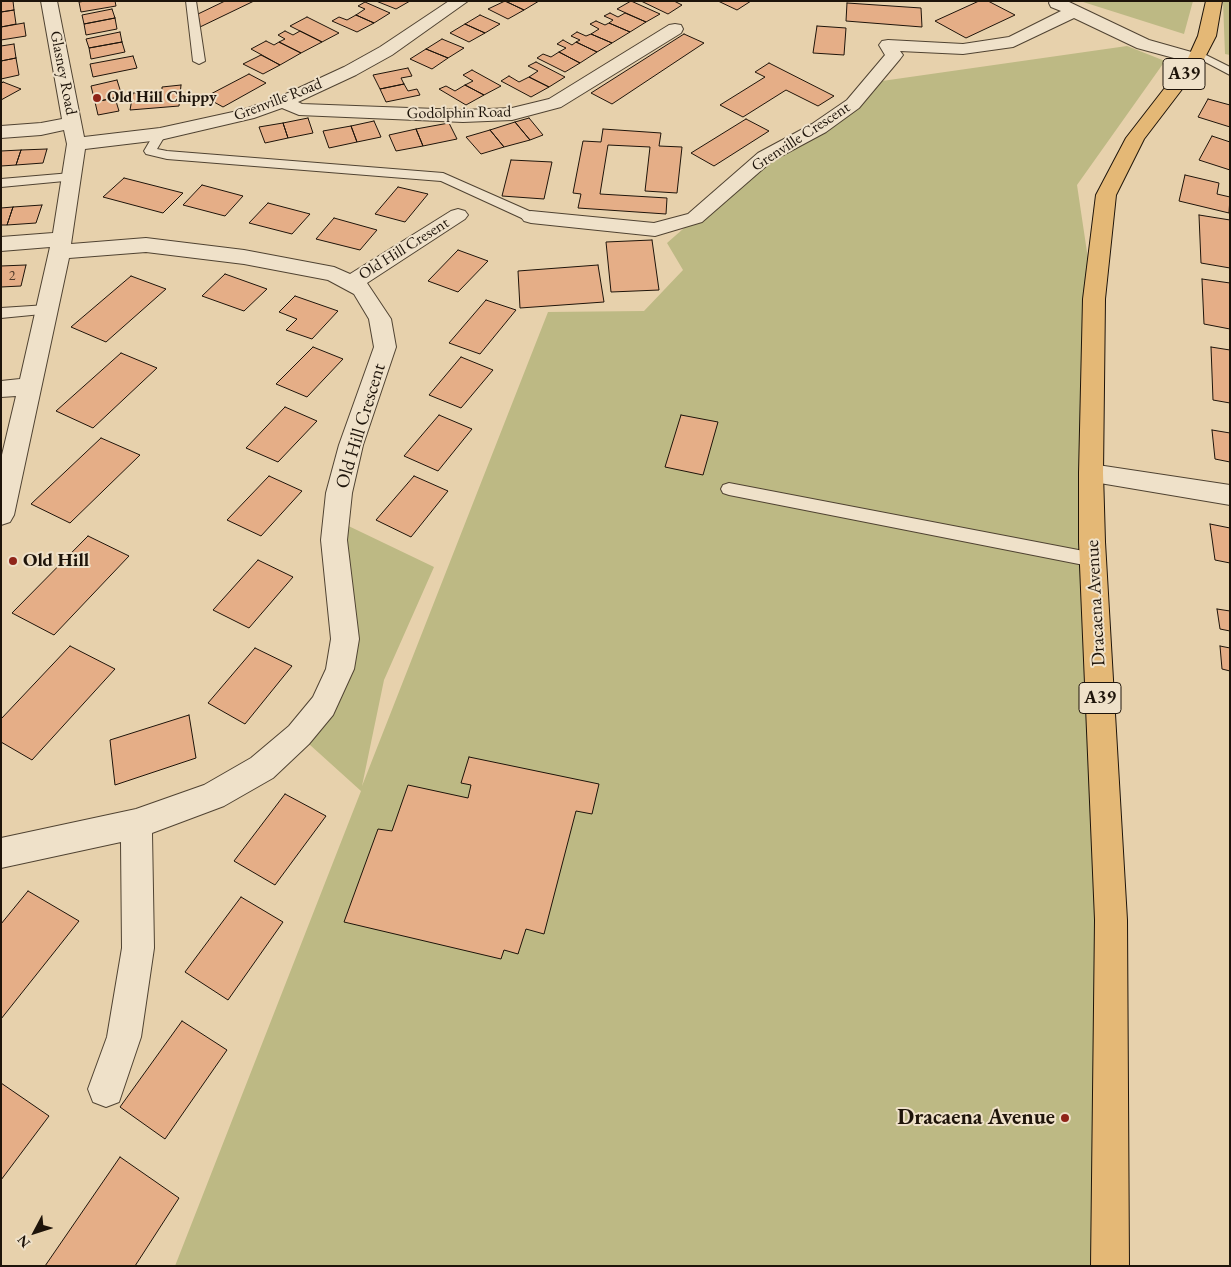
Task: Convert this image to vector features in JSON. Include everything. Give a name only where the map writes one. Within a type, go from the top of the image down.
[{"type":"main road","name":"Dracaena Avenue","points":[[1110,1266],[1111,920],[1091,473],[1094,299],[1106,195],[1135,138],[1197,56],[1207,36],[1214,1]]},
{"type":"street","name":"Glasney Road","points":[[49,1],[76,144]]},
{"type":"street","name":"Grenville Road","points":[[76,144],[160,134],[247,114],[283,102],[364,63],[460,1]]},
{"type":"street","points":[[1053,1],[1143,44],[1197,56]]},
{"type":"street","name":"Grenville Crescent","points":[[532,216],[656,230],[695,218],[765,157],[819,128],[853,104],[894,56],[888,45],[964,49],[1013,42],[1074,12]]},
{"type":"street","name":"Godolphin Road","points":[[283,102],[299,109],[462,116],[512,114],[555,103],[675,29]]},
{"type":"street","points":[[1,132],[41,129],[73,122]]},
{"type":"street","points":[[1,515],[4,487],[61,246],[76,144]]},
{"type":"street","name":"Old Hill Cresent","points":[[351,283],[458,215]]},
{"type":"street","name":"Old Hill Crescent","points":[[1,244],[155,246],[244,257],[334,274],[362,289],[380,319],[385,347],[351,444],[339,492],[334,540],[345,639],[340,669],[323,706],[299,735],[262,768],[213,796],[136,824],[1,853]]},
{"type":"street","points":[[1,389],[29,387]]},
{"type":"street","points":[[1091,473],[1230,495]]},
{"type":"street","points":[[106,1089],[124,1037],[138,948],[136,824]]},
{"type":"lane","points":[[191,1],[199,61]]},
{"type":"lane","points":[[1197,56],[1230,72]]},
{"type":"lane","points":[[160,134],[150,151],[167,155],[287,166],[443,177],[532,216]]},
{"type":"lane","points":[[1,183],[71,177]]},
{"type":"lane","points":[[1,313],[47,310]]},
{"type":"lane","points":[[729,489],[1094,560]]},
{"type":"shaded area","points":[[1080,1],[1193,1],[1184,34]]},
{"type":"shaded area","points":[[1223,1],[1230,1],[1230,55],[1225,54]]},
{"type":"shaded area","points":[[1127,46],[1165,61],[1077,185],[1094,299],[1109,1266],[175,1266],[361,791],[299,735],[340,669],[336,520],[434,567],[384,680],[362,786],[548,312],[644,311],[683,270],[667,243],[765,157],[882,81]]},
{"type":"building","points":[[1,1],[13,1],[14,10],[1,12]]},
{"type":"building","points":[[115,1],[116,6],[81,12],[79,2]]},
{"type":"building","points":[[225,1],[254,1],[200,27],[198,14]]},
{"type":"building","points":[[376,1],[410,1],[396,9]]},
{"type":"building","points":[[505,1],[524,10],[508,19],[488,9]]},
{"type":"building","points":[[505,1],[539,1],[524,10]]},
{"type":"building","points":[[631,1],[660,14],[646,22],[617,9]]},
{"type":"building","points":[[641,1],[674,1],[682,5],[668,14]]},
{"type":"building","points":[[718,1],[751,1],[737,10]]},
{"type":"building","points":[[979,1],[988,1],[1015,15],[966,38],[935,21]]},
{"type":"building","points":[[365,2],[390,13],[374,23],[356,15],[365,9],[358,6]]},
{"type":"building","points":[[847,3],[921,8],[922,27],[846,21]]},
{"type":"building","points":[[112,9],[115,18],[84,24],[82,15]]},
{"type":"building","points":[[14,10],[16,24],[1,27],[1,12]]},
{"type":"building","points":[[610,13],[618,17],[625,13],[646,22],[630,32],[609,23],[613,20],[604,16]]},
{"type":"building","points":[[356,15],[374,23],[357,32],[332,21],[339,17],[347,20]]},
{"type":"building","points":[[480,15],[500,24],[485,33],[465,24]]},
{"type":"building","points":[[307,17],[339,33],[322,42],[290,26]]},
{"type":"building","points":[[115,18],[117,29],[86,35],[84,24]]},
{"type":"building","points":[[596,21],[605,25],[609,23],[630,32],[612,43],[591,34],[599,29],[590,24]]},
{"type":"building","points":[[24,23],[26,36],[1,40],[1,27]]},
{"type":"building","points":[[465,24],[485,33],[469,42],[450,33]]},
{"type":"building","points":[[817,26],[846,28],[844,55],[813,53]]},
{"type":"building","points":[[285,31],[293,35],[300,31],[322,42],[301,53],[279,42],[285,39],[278,35]]},
{"type":"building","points":[[120,32],[122,42],[89,48],[86,39]]},
{"type":"building","points":[[577,32],[586,36],[591,34],[612,43],[597,52],[576,42],[580,40],[571,36]]},
{"type":"building","points":[[684,34],[704,43],[612,104],[591,93]]},
{"type":"building","points":[[442,39],[464,48],[448,58],[426,49]]},
{"type":"building","points":[[563,40],[572,45],[576,42],[597,52],[580,63],[559,52],[566,48],[557,44]]},
{"type":"building","points":[[266,41],[274,45],[279,42],[301,53],[280,65],[251,49]]},
{"type":"building","points":[[122,42],[125,52],[91,59],[89,48]]},
{"type":"building","points":[[14,44],[16,58],[1,61],[1,46]]},
{"type":"building","points":[[426,49],[448,58],[432,69],[410,59]]},
{"type":"building","points":[[559,52],[580,63],[565,72],[537,58],[543,54],[551,57]]},
{"type":"building","points":[[261,55],[280,65],[263,74],[243,64]]},
{"type":"building","points":[[133,56],[137,68],[93,77],[90,64]]},
{"type":"building","points":[[16,58],[19,75],[1,79],[1,61]]},
{"type":"building","points":[[536,62],[565,77],[549,87],[529,77],[538,71],[528,66]]},
{"type":"building","points":[[769,63],[834,96],[818,106],[786,90],[743,117],[720,105],[765,77],[755,72]]},
{"type":"building","points":[[408,68],[412,76],[401,78],[404,84],[380,89],[373,75]]},
{"type":"building","points":[[472,70],[501,86],[484,95],[465,85],[473,81],[463,75]]},
{"type":"building","points":[[249,74],[266,83],[223,107],[205,97]]},
{"type":"building","points":[[509,76],[519,82],[529,77],[549,87],[531,97],[501,81]]},
{"type":"building","points":[[117,80],[122,96],[95,102],[91,86]]},
{"type":"building","points":[[3,82],[21,89],[1,100],[1,84]]},
{"type":"building","points":[[404,84],[408,91],[417,89],[420,95],[386,102],[380,89]]},
{"type":"building","points":[[181,85],[179,106],[130,110],[133,93],[162,91],[162,87]]},
{"type":"building","points":[[465,85],[484,95],[466,105],[439,89],[446,86],[455,91]]},
{"type":"building","points":[[115,98],[119,111],[98,115],[95,102]]},
{"type":"building","points":[[1208,99],[1230,105],[1230,127],[1198,117]]},
{"type":"building","points":[[308,118],[313,133],[288,138],[283,123]]},
{"type":"building","points":[[529,118],[543,135],[530,140],[515,122]]},
{"type":"building","points":[[746,119],[769,131],[714,166],[691,153]]},
{"type":"building","points":[[374,121],[381,137],[357,142],[351,126]]},
{"type":"building","points":[[515,122],[530,140],[504,147],[490,130]]},
{"type":"building","points":[[283,123],[288,138],[265,143],[259,127]]},
{"type":"building","points":[[449,123],[457,139],[423,146],[416,129]]},
{"type":"building","points":[[351,126],[357,142],[329,148],[323,131]]},
{"type":"building","points":[[416,129],[423,146],[396,151],[389,135]]},
{"type":"building","points":[[603,129],[661,133],[659,146],[682,147],[677,193],[645,191],[650,147],[608,145],[600,194],[667,198],[666,214],[578,208],[581,194],[573,193],[583,141],[601,142]]},
{"type":"building","points":[[490,130],[504,147],[481,154],[466,137]]},
{"type":"building","points":[[1212,136],[1230,142],[1230,170],[1199,160]]},
{"type":"building","points":[[47,149],[43,163],[16,165],[21,150]]},
{"type":"building","points":[[21,150],[16,165],[1,166],[1,151]]},
{"type":"building","points":[[511,160],[552,162],[544,199],[502,196]]},
{"type":"building","points":[[1185,175],[1219,183],[1217,194],[1230,197],[1229,213],[1179,201]]},
{"type":"building","points":[[124,178],[183,193],[163,213],[103,197]]},
{"type":"building","points":[[202,185],[243,196],[225,216],[183,205]]},
{"type":"building","points":[[398,187],[428,194],[405,222],[375,214]]},
{"type":"building","points":[[268,203],[310,214],[292,234],[249,223]]},
{"type":"building","points":[[42,205],[36,223],[7,225],[13,207]]},
{"type":"building","points":[[13,207],[7,225],[1,225],[1,208]]},
{"type":"building","points":[[1199,215],[1230,220],[1230,268],[1201,263]]},
{"type":"building","points":[[334,218],[377,230],[360,250],[316,239]]},
{"type":"building","points":[[652,240],[659,290],[611,292],[606,242]]},
{"type":"building","points":[[458,250],[488,261],[458,292],[428,281]]},
{"type":"building","points":[[26,265],[21,286],[1,287],[1,266]]},
{"type":"building","points":[[598,265],[604,302],[520,308],[518,271]]},
{"type":"building","points":[[225,274],[267,289],[244,311],[202,296]]},
{"type":"building","points":[[131,276],[166,289],[106,342],[71,327]]},
{"type":"building","points":[[1202,279],[1230,283],[1230,329],[1204,324]]},
{"type":"building","points":[[295,296],[338,311],[312,339],[286,330],[297,319],[279,312]]},
{"type":"building","points":[[486,300],[516,310],[480,354],[449,343]]},
{"type":"building","points":[[313,347],[343,359],[307,397],[276,384]]},
{"type":"building","points":[[1211,347],[1230,350],[1230,403],[1213,400]]},
{"type":"building","points":[[121,353],[157,368],[93,428],[56,411]]},
{"type":"building","points":[[461,357],[493,370],[461,408],[429,395]]},
{"type":"building","points":[[285,407],[317,421],[278,462],[246,448]]},
{"type":"building","points":[[439,415],[472,429],[438,471],[404,456]]},
{"type":"building","points":[[681,415],[718,422],[703,475],[665,467]]},
{"type":"building","points":[[1212,430],[1230,433],[1230,462],[1215,459]]},
{"type":"building","points":[[101,438],[140,455],[70,523],[31,504]]},
{"type":"building","points":[[269,476],[302,491],[261,536],[227,520]]},
{"type":"building","points":[[414,476],[448,491],[411,537],[376,520]]},
{"type":"building","points":[[1210,524],[1230,528],[1230,563],[1215,560]]},
{"type":"building","points":[[88,536],[129,556],[54,635],[12,613]]},
{"type":"building","points":[[258,560],[293,577],[249,628],[213,610]]},
{"type":"building","points":[[1217,609],[1230,611],[1230,631],[1220,629]]},
{"type":"building","points":[[70,646],[115,669],[32,760],[1,742],[1,719]]},
{"type":"building","points":[[1220,646],[1230,648],[1230,671],[1222,669]]},
{"type":"building","points":[[255,648],[292,666],[245,724],[208,703]]},
{"type":"building","points":[[189,715],[196,758],[115,785],[110,740]]},
{"type":"building","points":[[469,757],[599,784],[592,814],[576,811],[544,934],[526,929],[518,954],[504,950],[501,959],[344,922],[378,829],[392,831],[408,785],[468,798],[471,785],[461,783]]},
{"type":"building","points":[[285,794],[326,816],[275,885],[234,861]]},
{"type":"building","points":[[28,891],[79,921],[1,1019],[1,924]]},
{"type":"building","points":[[241,897],[283,922],[228,1000],[185,972]]},
{"type":"building","points":[[182,1021],[227,1050],[165,1139],[120,1107]]},
{"type":"building","points":[[1,1083],[49,1116],[1,1180]]},
{"type":"building","points":[[120,1157],[179,1198],[135,1266],[45,1266]]},
{"type":"place","name":"Old Hill Chippy","points":[[97,98]]},
{"type":"place","name":"Old Hill","points":[[13,561]]},
{"type":"place","name":"Dracaena Avenue","points":[[1065,1118]]}]
